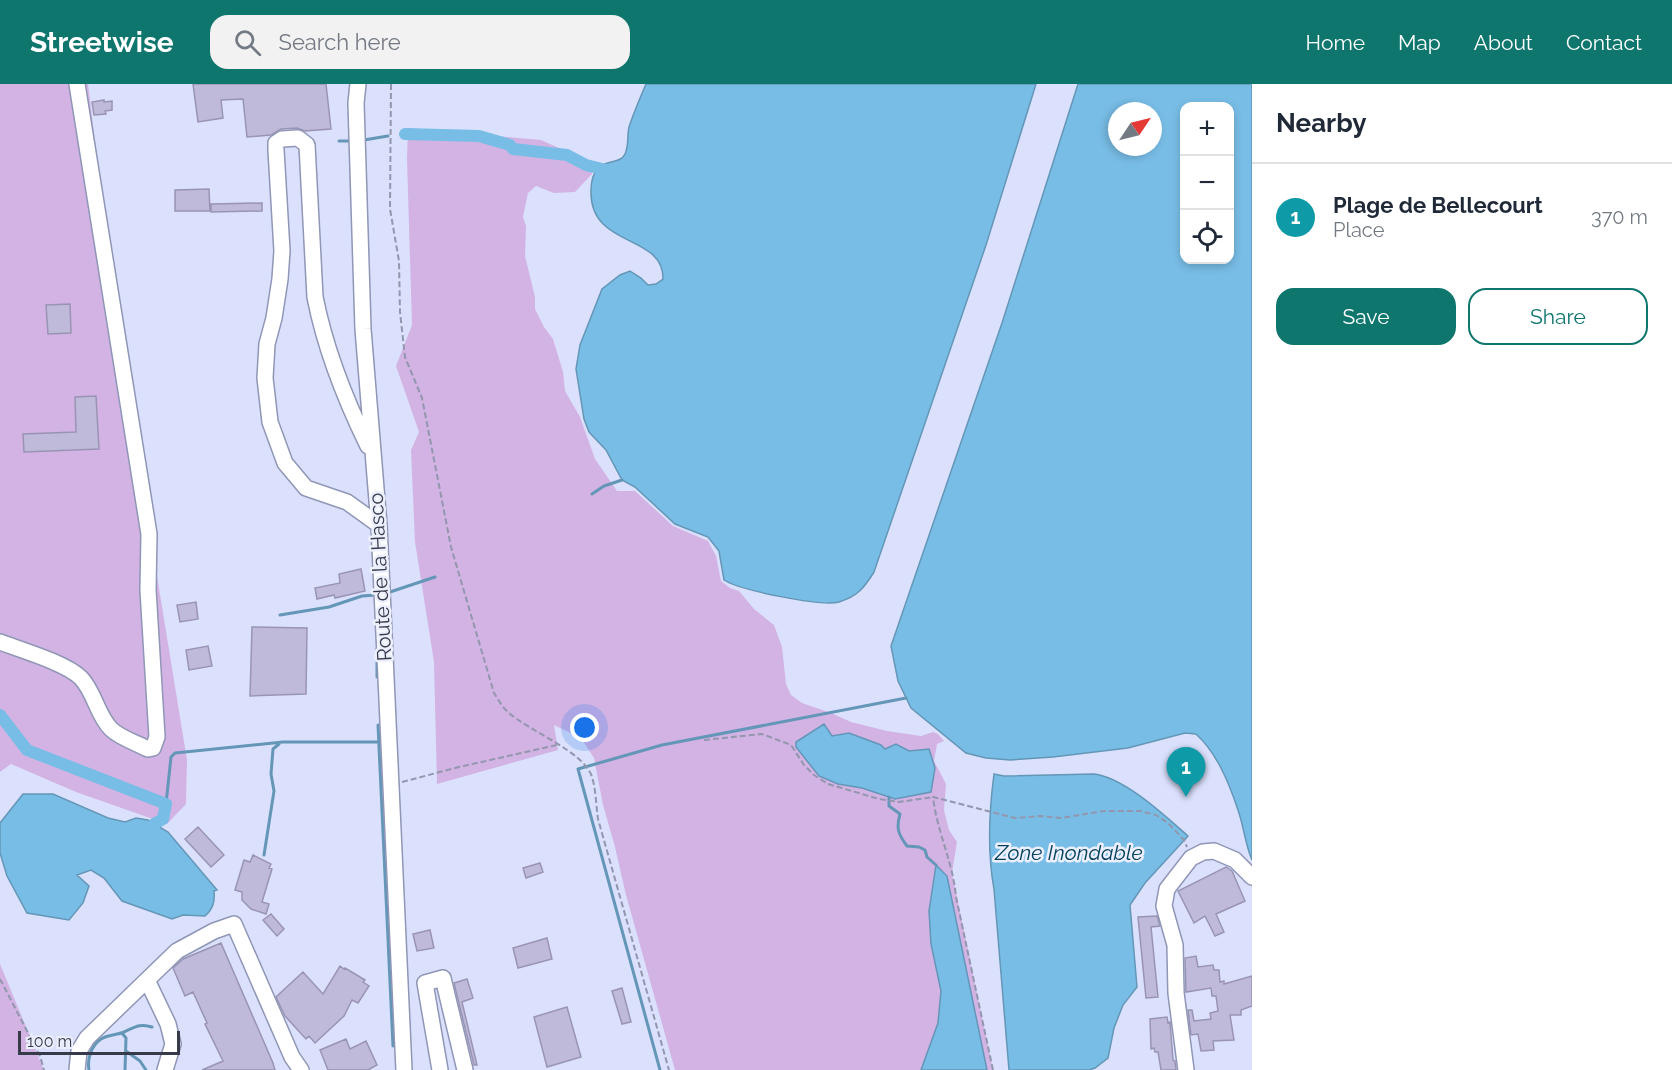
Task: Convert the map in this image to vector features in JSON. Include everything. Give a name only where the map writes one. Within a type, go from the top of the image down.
[{"type":"street","points":[[0,642],[68,669],[80,677],[94,695],[100,714],[112,730],[148,749],[153,748],[157,737],[148,590],[149,534],[77,84]]},
{"type":"street","name":"Route de la Hasco","points":[[358,84],[356,104],[363,317],[379,525],[404,1070]]},
{"type":"street","points":[[372,454],[353,415],[319,316],[315,297],[307,145],[298,138],[282,139],[276,143],[282,251],[274,318],[267,344],[265,378],[270,422],[285,463],[306,488],[347,502],[379,525]]},
{"type":"street","points":[[1186,1070],[1176,993],[1175,945],[1164,906],[1167,889],[1191,858],[1214,850],[1235,860],[1252,877]]},
{"type":"street","points":[[77,1070],[79,1051],[87,1038],[177,951],[214,931],[234,924],[292,1057],[301,1070]]},
{"type":"street","points":[[440,1070],[425,983],[443,978],[465,1070]]},
{"type":"street","points":[[147,980],[168,1024],[173,1044],[165,1070]]},
{"type":"path","points":[[391,84],[390,208],[399,261],[400,312],[405,357],[422,398],[451,547],[494,693],[507,712],[559,745],[588,769],[592,777],[598,819],[669,1070]]},
{"type":"path","points":[[705,740],[762,734],[791,745],[804,765],[828,784],[879,799],[899,802],[933,797],[1015,818],[1040,816],[1061,818],[1104,811],[1140,811],[1156,816],[1168,824],[1184,840],[1191,858]]},
{"type":"path","points":[[391,785],[559,745]]},
{"type":"path","points":[[933,797],[935,815],[954,877],[956,897],[993,1070]]},
{"type":"path","points":[[0,979],[40,1056],[44,1070]]},
{"type":"shaded area","points":[[0,84],[88,84],[103,206],[156,570],[187,760],[186,804],[167,824],[76,792],[11,764],[0,772]]},
{"type":"shaded area","points":[[408,128],[541,140],[593,163],[592,174],[575,192],[554,193],[536,186],[528,193],[523,217],[526,226],[525,256],[535,297],[535,309],[553,339],[563,372],[565,391],[580,417],[595,459],[617,491],[635,491],[673,526],[708,541],[716,556],[721,581],[739,591],[754,609],[774,625],[782,647],[786,684],[791,695],[802,703],[851,722],[921,736],[933,732],[944,741],[937,744],[934,761],[946,784],[944,810],[949,830],[957,842],[952,873],[993,1070],[675,1070],[626,895],[603,805],[594,758],[581,738],[554,725],[558,750],[437,784],[434,662],[415,542],[411,450],[419,432],[396,366],[412,325]]},
{"type":"shaded area","points":[[0,964],[44,1070],[0,1070]]},
{"type":"water","points":[[646,84],[1036,84],[986,245],[874,572],[860,591],[846,600],[830,603],[799,600],[762,593],[724,580],[719,551],[708,537],[675,524],[635,487],[622,480],[606,450],[589,432],[584,419],[576,369],[580,345],[602,289],[620,275],[630,271],[648,285],[656,284],[663,279],[660,264],[652,254],[613,232],[602,222],[594,209],[591,190],[596,171],[606,163],[622,158],[625,154],[629,127]]},
{"type":"water","points":[[1078,84],[1252,84],[1252,860],[1240,816],[1226,779],[1210,750],[1196,734],[1185,733],[1128,748],[1053,757],[1010,760],[966,753],[911,708],[898,681],[891,646],[1002,323]]},
{"type":"water","points":[[824,724],[832,736],[849,733],[881,745],[885,749],[896,744],[909,751],[929,749],[935,768],[931,792],[895,799],[862,788],[838,784],[819,776],[796,747],[796,742]]},
{"type":"water","name":"Zone Inondable","points":[[994,774],[1004,776],[1094,774],[1106,777],[1144,799],[1188,836],[1145,883],[1130,905],[1137,987],[1123,1005],[1114,1028],[1108,1058],[1089,1070],[1009,1070],[990,846]]},
{"type":"water","points":[[23,794],[53,794],[108,818],[125,822],[136,818],[148,820],[168,832],[217,890],[214,891],[212,908],[205,916],[183,915],[172,919],[122,901],[104,878],[91,870],[77,875],[89,886],[83,903],[69,920],[27,913],[7,876],[0,853],[0,823]]},
{"type":"water","points":[[936,865],[947,876],[987,1070],[921,1070],[938,1023],[941,991],[931,944],[929,911]]},
{"type":"building","points":[[193,84],[326,84],[331,129],[305,131],[297,128],[281,129],[271,135],[247,137],[243,99],[221,100],[223,118],[198,122]]},
{"type":"building","points":[[104,100],[104,102],[112,101],[112,110],[105,111],[106,114],[94,115],[92,102]]},
{"type":"building","points":[[209,189],[210,211],[175,211],[175,190]]},
{"type":"building","points":[[262,203],[262,211],[211,212],[211,204]]},
{"type":"building","points":[[70,304],[71,333],[48,334],[46,305]]},
{"type":"building","points":[[96,396],[99,449],[24,452],[23,434],[76,432],[75,397]]},
{"type":"building","points":[[361,569],[365,591],[335,598],[334,595],[317,599],[315,588],[340,583],[339,574]]},
{"type":"building","points":[[196,602],[198,619],[180,622],[177,605]]},
{"type":"building","points":[[252,627],[307,628],[306,694],[250,696]]},
{"type":"building","points":[[208,646],[212,666],[189,670],[186,650]]},
{"type":"building","points":[[198,827],[224,855],[211,867],[185,839]]},
{"type":"building","points":[[253,855],[271,864],[269,868],[272,869],[262,902],[269,904],[266,914],[251,909],[242,900],[242,892],[235,890],[244,860],[250,862]]},
{"type":"building","points":[[540,863],[543,872],[526,878],[523,868]]},
{"type":"building","points":[[1226,867],[1232,871],[1245,901],[1216,914],[1224,932],[1215,936],[1205,916],[1194,923],[1178,891]]},
{"type":"building","points":[[271,914],[284,929],[277,936],[263,920]]},
{"type":"building","points":[[1157,916],[1160,926],[1151,927],[1158,997],[1146,998],[1138,917]]},
{"type":"building","points":[[430,930],[434,948],[417,951],[413,934]]},
{"type":"building","points":[[547,938],[552,959],[518,968],[513,948]]},
{"type":"building","points":[[221,943],[275,1070],[202,1070],[223,1061],[193,992],[185,996],[173,968],[183,959]]},
{"type":"building","points":[[1196,956],[1198,967],[1213,965],[1214,970],[1219,970],[1220,982],[1224,981],[1224,984],[1252,976],[1252,1006],[1241,1010],[1241,1015],[1230,1015],[1234,1040],[1213,1041],[1214,1050],[1201,1051],[1198,1034],[1191,1035],[1188,1010],[1192,1010],[1194,1021],[1211,1019],[1210,1013],[1218,1011],[1216,996],[1212,996],[1211,988],[1186,992],[1185,958]]},
{"type":"building","points":[[340,966],[365,980],[363,982],[369,986],[358,1003],[352,1000],[344,1016],[315,1043],[309,1036],[306,1039],[285,1016],[276,997],[303,972],[323,994]]},
{"type":"building","points":[[467,979],[473,998],[462,1002],[477,1065],[474,1065],[454,983]]},
{"type":"building","points":[[622,988],[631,1022],[622,1024],[612,991]]},
{"type":"building","points":[[567,1007],[581,1057],[547,1067],[534,1017]]},
{"type":"building","points":[[1167,1017],[1168,1023],[1170,1022],[1176,1070],[1161,1070],[1158,1052],[1155,1052],[1154,1048],[1151,1049],[1150,1019]]},
{"type":"building","points":[[346,1039],[350,1049],[366,1041],[377,1065],[368,1070],[328,1070],[320,1050]]},
{"type":"waterway","points":[[405,134],[479,136],[510,145],[513,149],[567,155],[586,165],[614,172]]},
{"type":"waterway","points":[[364,140],[388,136]]},
{"type":"waterway","points":[[339,141],[352,141]]},
{"type":"waterway","points":[[592,494],[604,486],[622,480]]},
{"type":"waterway","points":[[387,593],[435,577]]},
{"type":"waterway","points":[[280,615],[329,607],[362,596],[376,595]]},
{"type":"waterway","points":[[377,649],[377,677]]},
{"type":"waterway","points":[[660,1070],[578,769],[662,745],[906,698]]},
{"type":"waterway","points":[[0,715],[27,750],[166,804],[163,819],[154,824]]},
{"type":"waterway","points":[[378,725],[393,1046]]},
{"type":"waterway","points":[[166,804],[171,757],[175,753],[283,742],[378,742]]},
{"type":"waterway","points":[[264,855],[274,791],[271,774],[273,749],[279,744]]},
{"type":"waterway","points":[[889,797],[889,806],[900,814],[898,827],[904,842],[907,846],[925,850],[927,857],[936,865]]},
{"type":"waterway","points":[[89,1070],[90,1053],[101,1039],[138,1026],[152,1027]]},
{"type":"waterway","points":[[122,1033],[126,1038],[125,1070]]},
{"type":"waterway","points":[[126,1051],[140,1061],[146,1070]]},
{"type":"place","name":"Plage de Bellecourt","points":[[1186,797]]}]
